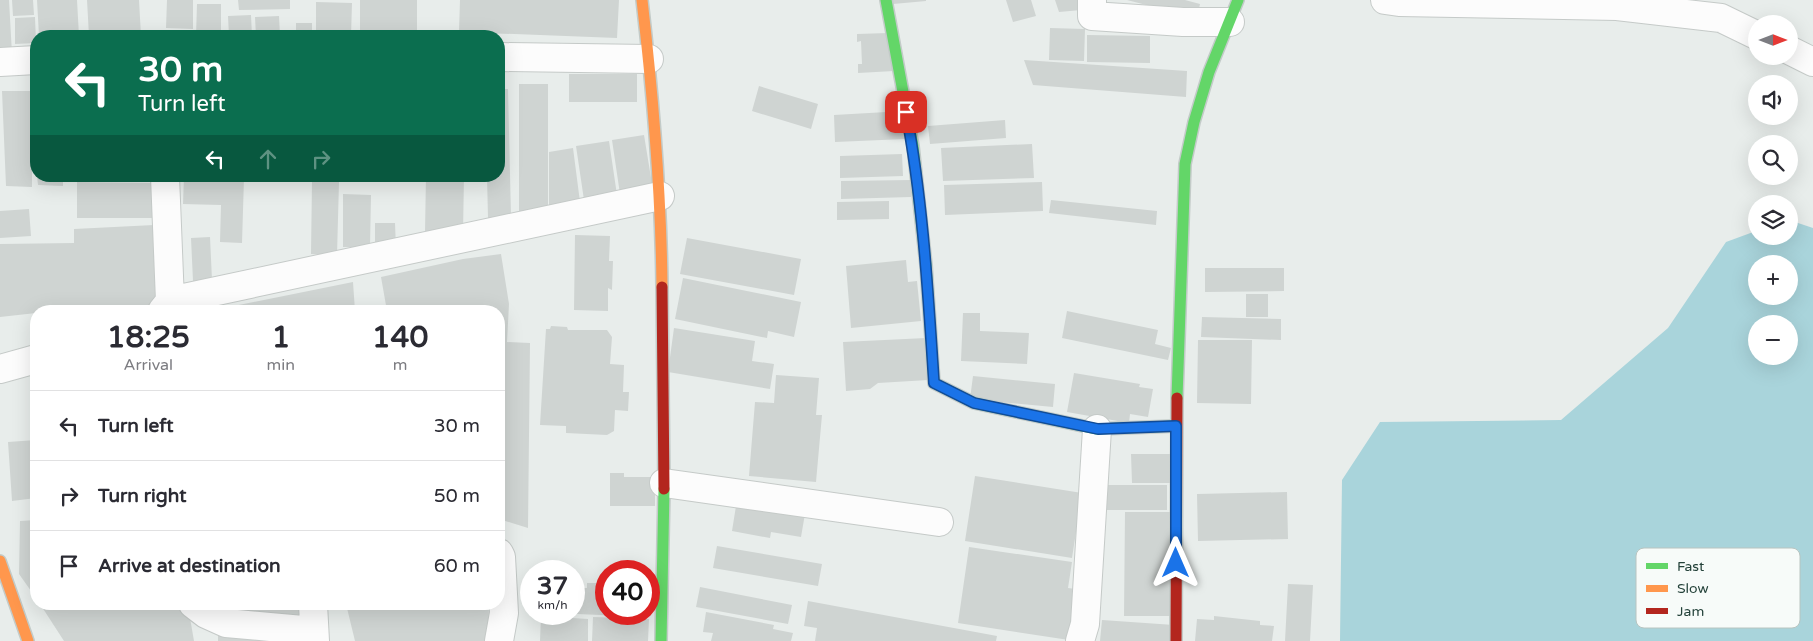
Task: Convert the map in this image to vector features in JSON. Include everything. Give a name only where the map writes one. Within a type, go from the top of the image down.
[{"type":"street","points":[[642,0],[660,196],[664,483],[661,641]]},
{"type":"street","points":[[886,0],[913,146],[926,265],[934,383],[974,403],[1098,429],[1176,426]]},
{"type":"street","points":[[1092,0],[1092,16],[1183,22],[1234,11]]},
{"type":"street","points":[[1386,0],[1409,2],[1617,3],[1721,18],[1748,31]]},
{"type":"street","points":[[1176,641],[1176,426],[1185,164],[1194,122],[1209,72],[1234,11]]},
{"type":"street","points":[[1798,54],[1813,62]]},
{"type":"street","points":[[505,57],[649,60]]},
{"type":"street","points":[[0,62],[30,60]]},
{"type":"street","points":[[165,182],[168,305]]},
{"type":"street","points":[[181,305],[660,196]]},
{"type":"street","points":[[0,369],[30,361]]},
{"type":"street","points":[[1080,641],[1085,624],[1098,429]]},
{"type":"street","points":[[664,483],[939,522]]},
{"type":"street","points":[[0,561],[28,641]]},
{"type":"street","points":[[201,610],[226,623],[315,636],[313,610]]},
{"type":"street","points":[[499,641],[504,610]]},
{"type":"water","points":[[1798,223],[1813,228],[1813,641],[1340,641],[1342,480],[1380,422],[1561,420],[1668,328],[1726,242],[1748,234],[1748,245],[1798,245]]},
{"type":"building","points":[[0,0],[9,0],[12,54],[0,55]]},
{"type":"building","points":[[12,0],[33,0],[34,15],[13,16]]},
{"type":"building","points":[[37,0],[77,0],[79,30],[39,30]]},
{"type":"building","points":[[87,0],[139,0],[141,30],[89,30]]},
{"type":"building","points":[[167,0],[193,0],[193,29],[166,28]]},
{"type":"building","points":[[238,0],[290,0],[290,9],[239,10]]},
{"type":"building","points":[[360,0],[417,0],[417,30],[360,30]]},
{"type":"building","points":[[460,0],[619,0],[617,38],[505,34],[505,30],[459,30]]},
{"type":"building","points":[[893,0],[926,0],[926,1],[893,4]]},
{"type":"building","points":[[1006,0],[1031,0],[1036,16],[1013,22]]},
{"type":"building","points":[[1055,0],[1080,0],[1081,10],[1059,12]]},
{"type":"building","points":[[1127,0],[1185,0],[1200,4],[1197,18]]},
{"type":"building","points":[[316,2],[352,3],[351,30],[316,30]]},
{"type":"building","points":[[197,4],[221,4],[221,30],[196,30]]},
{"type":"building","points":[[251,15],[252,30],[229,30],[228,16]]},
{"type":"building","points":[[279,16],[280,30],[256,30],[255,17]]},
{"type":"building","points":[[35,17],[36,30],[30,30],[30,43],[15,44],[15,18]]},
{"type":"building","points":[[296,23],[312,23],[312,30],[296,30]]},
{"type":"building","points":[[1050,28],[1085,29],[1084,61],[1049,60]]},
{"type":"building","points":[[888,33],[894,71],[858,73],[858,64],[862,64],[861,41],[857,42],[857,34]]},
{"type":"building","points":[[1087,35],[1150,36],[1150,63],[1087,62]]},
{"type":"building","points":[[1024,60],[1187,71],[1186,97],[1033,85]]},
{"type":"building","points":[[569,74],[637,74],[637,102],[569,102]]},
{"type":"building","points":[[519,84],[548,84],[548,211],[519,211]]},
{"type":"building","points":[[759,86],[818,104],[811,129],[752,111]]},
{"type":"building","points":[[505,89],[508,89],[511,217],[488,218],[487,182],[505,182]]},
{"type":"building","points":[[2,91],[30,91],[30,182],[32,182],[32,187],[6,186]]},
{"type":"building","points":[[904,111],[905,139],[835,142],[834,115]]},
{"type":"building","points":[[1005,120],[1006,138],[930,144],[928,126]]},
{"type":"building","points":[[644,135],[653,190],[620,194],[612,140]]},
{"type":"building","points":[[609,141],[617,195],[584,200],[576,146]]},
{"type":"building","points":[[1032,144],[1034,178],[943,181],[941,148]]},
{"type":"building","points":[[573,148],[580,202],[549,207],[549,152]]},
{"type":"building","points":[[902,154],[903,176],[840,178],[840,156]]},
{"type":"building","points":[[911,180],[911,197],[841,199],[841,181]]},
{"type":"building","points":[[38,182],[63,182],[63,186],[38,185]]},
{"type":"building","points":[[77,182],[158,183],[158,218],[77,218]]},
{"type":"building","points":[[184,182],[244,182],[242,243],[220,242],[221,205],[183,204]]},
{"type":"building","points":[[312,182],[339,182],[337,255],[311,254]]},
{"type":"building","points":[[426,182],[464,182],[463,233],[425,232]]},
{"type":"building","points":[[1042,182],[1043,211],[945,215],[944,185]]},
{"type":"building","points":[[343,194],[371,195],[370,247],[343,247]]},
{"type":"building","points":[[1051,200],[1157,211],[1156,225],[1049,213]]},
{"type":"building","points":[[889,201],[889,219],[837,220],[837,202]]},
{"type":"building","points":[[29,209],[31,236],[0,238],[0,211]]},
{"type":"building","points":[[375,223],[395,223],[396,248],[375,248]]},
{"type":"building","points":[[154,225],[158,305],[30,305],[30,314],[0,317],[0,244],[74,243],[74,229]]},
{"type":"building","points":[[575,235],[610,236],[609,261],[613,261],[612,290],[608,288],[608,311],[574,310]]},
{"type":"building","points":[[210,237],[212,280],[193,281],[191,238]]},
{"type":"building","points":[[687,238],[801,259],[794,295],[680,274]]},
{"type":"building","points":[[501,254],[509,304],[507,342],[530,343],[528,528],[505,521],[505,305],[386,305],[381,277],[463,259]]},
{"type":"building","points":[[906,260],[908,282],[917,281],[921,321],[851,328],[846,266]]},
{"type":"building","points":[[1205,268],[1284,268],[1284,291],[1205,292]]},
{"type":"building","points":[[683,278],[801,302],[794,337],[768,331],[767,338],[675,319]]},
{"type":"building","points":[[353,282],[355,305],[239,305]]},
{"type":"building","points":[[1246,294],[1268,294],[1268,317],[1246,317]]},
{"type":"building","points":[[1067,311],[1158,330],[1155,344],[1171,348],[1168,360],[1062,338]]},
{"type":"building","points":[[963,313],[980,313],[980,331],[1029,333],[1027,364],[961,361]]},
{"type":"building","points":[[1202,317],[1281,319],[1281,340],[1201,337]]},
{"type":"building","points":[[551,326],[567,327],[568,330],[607,330],[612,337],[610,364],[624,365],[623,392],[629,392],[628,411],[615,410],[614,431],[607,435],[566,433],[566,426],[540,425],[546,329],[550,329]]},
{"type":"building","points":[[674,328],[755,341],[752,361],[774,364],[770,389],[668,372]]},
{"type":"building","points":[[926,338],[928,380],[878,383],[870,389],[846,391],[843,342]]},
{"type":"building","points":[[1198,340],[1252,340],[1251,404],[1197,403]]},
{"type":"building","points":[[1074,373],[1140,384],[1139,387],[1153,389],[1148,417],[1130,414],[1129,423],[1067,412]]},
{"type":"building","points":[[776,375],[819,378],[816,415],[822,415],[816,482],[749,476],[755,402],[774,403]]},
{"type":"building","points":[[973,376],[1055,384],[1053,407],[970,399]]},
{"type":"building","points":[[30,440],[30,499],[12,501],[8,442]]},
{"type":"building","points":[[1131,454],[1173,454],[1173,483],[1132,483]]},
{"type":"building","points":[[610,473],[624,473],[624,477],[655,477],[655,506],[610,506]]},
{"type":"building","points":[[975,476],[1082,493],[1072,558],[965,541]]},
{"type":"building","points":[[1106,485],[1167,485],[1167,510],[1106,510]]},
{"type":"building","points":[[1287,492],[1288,539],[1198,541],[1197,494]]},
{"type":"building","points":[[736,506],[806,508],[801,537],[771,532],[770,538],[732,531]]},
{"type":"building","points":[[1125,512],[1173,512],[1172,616],[1124,616]]},
{"type":"building","points":[[30,520],[30,590],[19,574],[20,521]]},
{"type":"building","points":[[717,546],[822,564],[818,586],[713,568]]},
{"type":"building","points":[[969,547],[1072,562],[1068,588],[1083,590],[1073,610],[1069,640],[958,623]]},
{"type":"building","points":[[587,583],[595,583],[595,615],[585,614],[585,588],[587,588]]},
{"type":"building","points":[[1288,584],[1313,585],[1310,641],[1285,641]]},
{"type":"building","points":[[700,587],[792,605],[788,624],[696,607]]},
{"type":"building","points":[[808,601],[997,636],[996,641],[815,641],[817,628],[804,626]]},
{"type":"building","points":[[44,610],[188,610],[194,641],[64,641]]},
{"type":"building","points":[[230,610],[302,610],[302,616],[233,612]]},
{"type":"building","points":[[347,610],[489,610],[488,641],[355,641]]},
{"type":"building","points":[[706,612],[774,625],[773,629],[793,633],[791,641],[711,641],[713,633],[703,632]]},
{"type":"building","points":[[1214,616],[1260,621],[1260,625],[1274,626],[1272,641],[1195,641],[1197,619],[1214,620]]},
{"type":"building","points":[[593,617],[595,617],[595,625],[649,625],[648,641],[592,641]]},
{"type":"building","points":[[585,619],[588,619],[588,641],[540,641],[541,625],[585,625]]},
{"type":"building","points":[[1102,620],[1174,625],[1173,641],[1100,641]]},
{"type":"building","points":[[218,633],[281,641],[218,641]]},
{"type":"traffic: fast","points":[[886,0],[913,146],[926,265],[934,383],[974,403],[1097,429],[1176,426]]},
{"type":"traffic: fast","points":[[1177,398],[1185,164],[1194,122],[1209,72],[1238,0]]},
{"type":"traffic: fast","points":[[661,641],[664,489]]},
{"type":"traffic: slow","points":[[642,0],[656,143],[662,287]]},
{"type":"traffic: slow","points":[[0,561],[28,641]]},
{"type":"traffic: jam","points":[[662,287],[664,489]]},
{"type":"traffic: jam","points":[[1176,641],[1177,398]]},
{"type":"route","points":[[906,112],[913,146],[926,265],[934,383],[974,403],[1098,429],[1176,426],[1176,563]]}]
